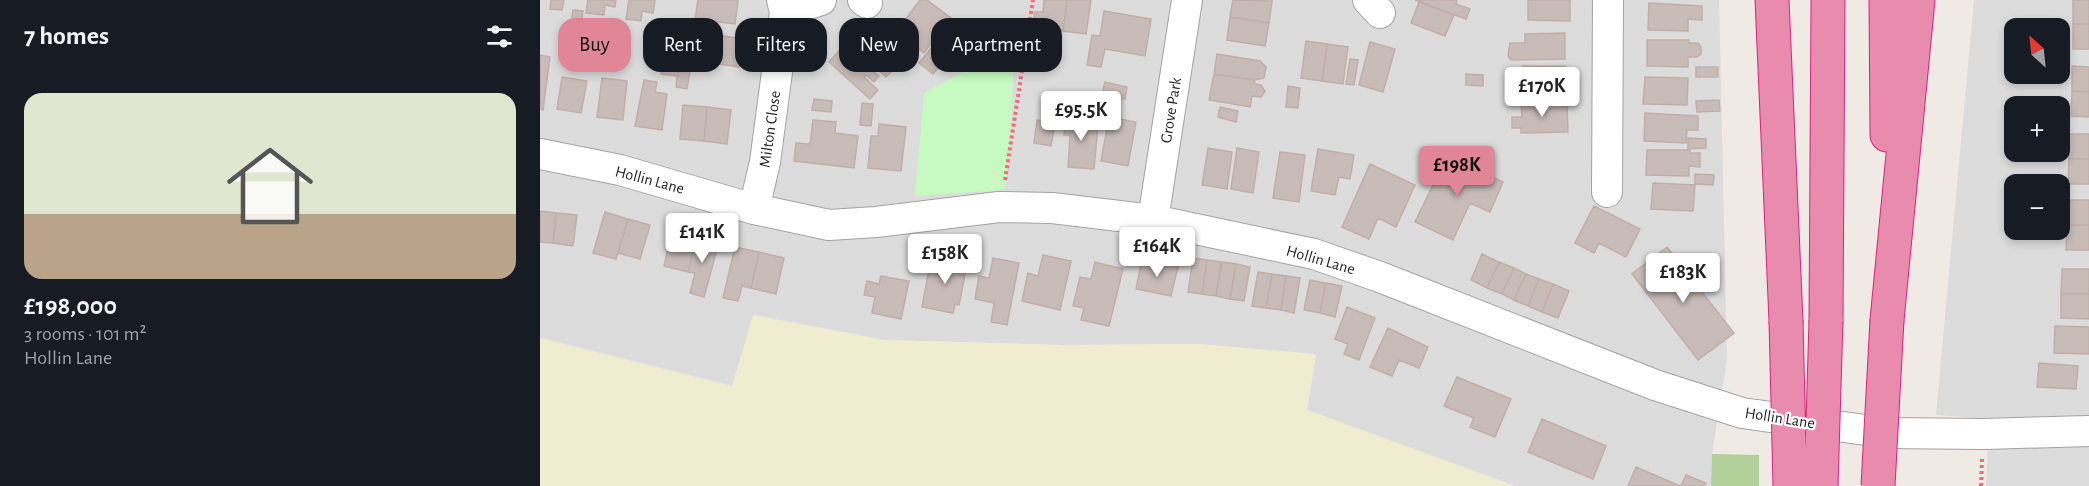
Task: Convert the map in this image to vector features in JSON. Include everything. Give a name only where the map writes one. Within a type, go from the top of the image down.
[{"type":"highway","points":[[1772,0],[1786,321],[1790,486]]},
{"type":"highway","points":[[1821,486],[1826,321],[1828,0]]},
{"type":"highway","points":[[1886,0],[1887,320]]},
{"type":"highway","points":[[1878,486],[1887,320],[1918,0]]},
{"type":"street","name":"Milton Close","points":[[754,210],[765,162],[783,6],[822,0]]},
{"type":"street","name":"Grove Park","points":[[1153,220],[1187,0]]},
{"type":"street","points":[[1607,192],[1608,0]]},
{"type":"street","name":"Hollin Lane","points":[[540,154],[620,170],[754,210],[830,225],[876,222],[999,207],[1052,208],[1153,220],[1314,254],[1380,277],[1655,385],[1742,412],[1887,433],[1984,434],[2089,430]]},
{"type":"path","points":[[999,207],[1033,0]]},
{"type":"shaded area","points":[[540,0],[1719,0],[1727,359],[1712,454],[1711,486],[1515,486],[1307,410],[1316,355],[1198,344],[1062,345],[884,340],[754,315],[732,386],[540,338]]},
{"type":"shaded area","points":[[1974,0],[2089,0],[2089,426],[1936,415]]},
{"type":"shaded area","points":[[753,315],[884,340],[1062,345],[1198,344],[1316,354],[1307,410],[1515,486],[540,486],[540,338],[732,386]]},
{"type":"shaded area","points":[[2089,433],[2089,486],[1986,486],[1988,443]]},
{"type":"green space","points":[[962,72],[1013,72],[1012,118],[1004,190],[915,196],[924,93]]},
{"type":"green space","points":[[1712,454],[1759,455],[1759,486],[1711,486]]},
{"type":"building","points":[[551,0],[564,0],[562,10],[550,9]]},
{"type":"building","points":[[588,0],[616,0],[615,7],[605,5],[604,15],[586,13]]},
{"type":"building","points":[[629,0],[655,0],[653,13],[642,11],[641,21],[626,18]]},
{"type":"building","points":[[698,0],[738,0],[735,24],[723,22],[723,18],[695,18]]},
{"type":"building","points":[[920,0],[927,0],[951,18],[931,18],[931,43],[924,53],[919,49],[919,18],[906,18]]},
{"type":"building","points":[[1044,0],[1067,0],[1063,31],[1062,18],[1034,18],[1035,12],[1043,12]]},
{"type":"building","points":[[1067,0],[1091,0],[1086,34],[1063,31]]},
{"type":"building","points":[[1233,0],[1272,1],[1269,23],[1230,17]]},
{"type":"building","points":[[1415,0],[1457,0],[1456,4],[1470,9],[1466,19]]},
{"type":"building","points":[[1528,0],[1570,0],[1570,21],[1528,20]]},
{"type":"building","points":[[2073,0],[2089,0],[2089,24],[2073,24]]},
{"type":"building","points":[[1419,2],[1454,15],[1445,36],[1411,23]]},
{"type":"building","points":[[1649,3],[1702,6],[1702,20],[1688,19],[1688,31],[1648,30]]},
{"type":"building","points":[[573,10],[583,11],[582,18],[572,18]]},
{"type":"building","points":[[1104,11],[1151,19],[1145,56],[1105,49],[1101,67],[1087,65],[1092,35],[1100,36]]},
{"type":"building","points":[[1230,17],[1269,23],[1265,46],[1227,40]]},
{"type":"building","points":[[2073,24],[2089,24],[2089,49],[2073,49]]},
{"type":"building","points":[[1565,33],[1565,59],[1511,60],[1508,56],[1510,43],[1525,43],[1525,34]]},
{"type":"building","points":[[723,36],[735,38],[735,66],[723,65]]},
{"type":"building","points":[[1647,40],[1689,40],[1689,43],[1698,43],[1701,47],[1701,54],[1697,57],[1688,57],[1688,67],[1647,66]]},
{"type":"building","points":[[1306,41],[1327,44],[1322,81],[1301,78]]},
{"type":"building","points":[[1370,42],[1395,49],[1383,92],[1359,85]]},
{"type":"building","points":[[1327,44],[1348,47],[1343,84],[1322,81]]},
{"type":"building","points":[[931,48],[931,72],[935,72],[933,74],[919,63]]},
{"type":"building","points":[[839,51],[839,71],[829,62]]},
{"type":"building","points":[[1217,54],[1260,61],[1266,67],[1264,78],[1255,80],[1214,74]]},
{"type":"building","points":[[540,55],[550,57],[543,110],[540,109]]},
{"type":"building","points":[[1350,59],[1358,60],[1354,85],[1346,84]]},
{"type":"building","points":[[1523,66],[1565,66],[1565,90],[1513,90],[1511,83],[1513,76],[1521,74]]},
{"type":"building","points":[[2072,66],[2089,67],[2089,92],[2072,91]]},
{"type":"building","points":[[1696,67],[1718,67],[1718,77],[1696,77]]},
{"type":"building","points":[[661,72],[678,72],[678,76],[661,74]]},
{"type":"building","points":[[678,72],[690,72],[687,89],[676,87]]},
{"type":"building","points":[[840,72],[874,72],[879,76],[874,82],[866,75],[864,77],[878,90],[870,99]]},
{"type":"building","points":[[881,72],[891,72],[886,77]]},
{"type":"building","points":[[1214,74],[1255,80],[1254,84],[1261,85],[1265,91],[1261,97],[1252,96],[1250,107],[1209,100]]},
{"type":"building","points":[[1466,74],[1483,75],[1483,86],[1466,85]]},
{"type":"building","points":[[562,77],[587,81],[581,113],[557,109]]},
{"type":"building","points":[[1645,77],[1688,78],[1687,105],[1643,104]]},
{"type":"building","points":[[602,78],[627,81],[623,120],[597,117]]},
{"type":"building","points":[[644,80],[657,82],[655,92],[667,94],[662,130],[635,126]]},
{"type":"building","points":[[1105,82],[1127,87],[1125,99],[1102,94]]},
{"type":"building","points":[[1288,86],[1300,88],[1298,108],[1286,107]]},
{"type":"building","points":[[2072,91],[2089,92],[2089,117],[2071,116]]},
{"type":"building","points":[[814,99],[832,101],[831,112],[812,110]]},
{"type":"building","points":[[1719,100],[1720,111],[1697,112],[1696,101]]},
{"type":"building","points":[[862,103],[873,104],[871,126],[860,125]]},
{"type":"building","points":[[1521,103],[1567,103],[1568,132],[1521,133],[1521,128],[1512,128],[1512,117],[1522,117]]},
{"type":"building","points":[[683,105],[707,107],[704,141],[680,139]]},
{"type":"building","points":[[707,107],[731,110],[727,144],[704,141]]},
{"type":"building","points":[[1220,107],[1238,111],[1236,122],[1218,117]]},
{"type":"building","points":[[1645,113],[1698,116],[1698,130],[1687,130],[1686,143],[1644,141]]},
{"type":"building","points":[[1066,116],[1088,118],[1087,124],[1098,126],[1094,169],[1068,167],[1070,135],[1064,135]]},
{"type":"building","points":[[1109,117],[1136,122],[1128,166],[1101,161]]},
{"type":"building","points":[[813,120],[836,122],[835,133],[858,136],[854,168],[794,161],[796,143],[810,144]]},
{"type":"building","points":[[1037,120],[1055,123],[1051,146],[1034,143]]},
{"type":"building","points":[[879,124],[906,127],[901,171],[868,168],[871,136],[878,136]]},
{"type":"building","points":[[2070,134],[2089,134],[2089,159],[2070,159]]},
{"type":"building","points":[[1688,138],[1706,139],[1706,148],[1688,149]]},
{"type":"building","points":[[1208,148],[1232,152],[1227,189],[1202,185]]},
{"type":"building","points":[[1237,148],[1259,152],[1253,193],[1231,189]]},
{"type":"building","points":[[1318,149],[1354,155],[1350,179],[1339,177],[1335,195],[1311,191]]},
{"type":"building","points":[[1647,150],[1690,150],[1690,153],[1700,153],[1700,167],[1689,166],[1689,176],[1646,175]]},
{"type":"building","points":[[1280,152],[1305,155],[1299,202],[1273,198]]},
{"type":"building","points":[[1447,156],[1503,182],[1490,212],[1470,203],[1453,240],[1415,222]]},
{"type":"building","points":[[2070,159],[2089,159],[2089,184],[2070,184]]},
{"type":"building","points":[[1370,164],[1415,185],[1396,227],[1378,218],[1369,239],[1342,227]]},
{"type":"building","points":[[1695,174],[1714,175],[1713,185],[1695,184]]},
{"type":"building","points":[[1653,183],[1695,185],[1693,211],[1651,209]]},
{"type":"building","points":[[2070,200],[2089,200],[2089,225],[2070,225]]},
{"type":"building","points":[[1594,206],[1640,229],[1626,257],[1599,243],[1594,253],[1575,243]]},
{"type":"building","points":[[540,211],[556,213],[553,243],[540,242]]},
{"type":"building","points":[[605,212],[628,219],[616,259],[593,253]]},
{"type":"building","points":[[556,213],[577,215],[573,246],[553,243]]},
{"type":"building","points":[[628,219],[650,225],[640,259],[618,253]]},
{"type":"building","points":[[2070,225],[2089,225],[2089,250],[2066,250],[2066,240],[2070,240]]},
{"type":"building","points":[[672,231],[696,236],[688,272],[664,266]]},
{"type":"building","points":[[696,236],[719,242],[704,297],[690,293],[695,273],[688,272]]},
{"type":"building","points":[[735,247],[759,252],[751,288],[742,286],[738,301],[723,298]]},
{"type":"building","points":[[1667,247],[1734,333],[1698,360],[1632,274]]},
{"type":"building","points":[[759,252],[784,258],[776,294],[751,288]]},
{"type":"building","points":[[1482,254],[1499,262],[1487,288],[1471,280]]},
{"type":"building","points":[[944,255],[968,260],[959,305],[955,304],[953,313],[922,307],[930,264],[942,267]]},
{"type":"building","points":[[1043,255],[1071,261],[1060,310],[1022,301],[1028,273],[1038,276]]},
{"type":"building","points":[[993,258],[1019,263],[1007,325],[991,322],[994,303],[975,299],[979,276],[989,278]]},
{"type":"building","points":[[1193,258],[1207,260],[1202,294],[1188,292]]},
{"type":"building","points":[[1142,259],[1178,267],[1171,296],[1136,289]]},
{"type":"building","points":[[1207,260],[1221,262],[1216,296],[1202,294]]},
{"type":"building","points":[[1095,262],[1123,269],[1109,326],[1081,320],[1084,308],[1073,306],[1080,277],[1091,279]]},
{"type":"building","points":[[1222,262],[1236,264],[1230,299],[1216,296]]},
{"type":"building","points":[[1499,262],[1514,268],[1502,294],[1487,288]]},
{"type":"building","points":[[1236,264],[1250,267],[1244,301],[1230,299]]},
{"type":"building","points":[[1514,268],[1526,274],[1514,300],[1502,294]]},
{"type":"building","points":[[2062,269],[2089,269],[2089,294],[2061,294]]},
{"type":"building","points":[[1258,272],[1272,274],[1266,308],[1252,306]]},
{"type":"building","points":[[1272,274],[1286,276],[1281,310],[1266,308]]},
{"type":"building","points":[[1526,274],[1539,279],[1528,306],[1514,300]]},
{"type":"building","points":[[881,276],[909,281],[901,319],[872,313],[875,297],[864,295],[867,281],[879,284]]},
{"type":"building","points":[[1286,276],[1300,278],[1294,313],[1281,310]]},
{"type":"building","points":[[1539,279],[1553,284],[1542,312],[1528,306]]},
{"type":"building","points":[[1310,280],[1326,283],[1320,313],[1304,310]]},
{"type":"building","points":[[1326,283],[1342,286],[1335,317],[1320,313]]},
{"type":"building","points":[[1553,284],[1569,291],[1558,318],[1542,312]]},
{"type":"building","points":[[2061,294],[2089,294],[2089,319],[2061,318]]},
{"type":"building","points":[[1347,307],[1375,318],[1359,360],[1344,354],[1348,344],[1335,339]]},
{"type":"building","points":[[2055,326],[2089,327],[2089,354],[2054,353]]},
{"type":"building","points":[[1388,328],[1428,347],[1419,368],[1399,360],[1392,376],[1370,367]]},
{"type":"building","points":[[2039,363],[2078,366],[2076,389],[2037,387]]},
{"type":"building","points":[[1457,377],[1511,399],[1495,437],[1470,427],[1474,418],[1444,406]]},
{"type":"building","points":[[1542,419],[1606,446],[1593,479],[1528,452]]},
{"type":"building","points":[[1636,467],[1680,486],[1628,486]]},
{"type":"building","points":[[1686,475],[1706,483],[1704,486],[1681,486]]}]
